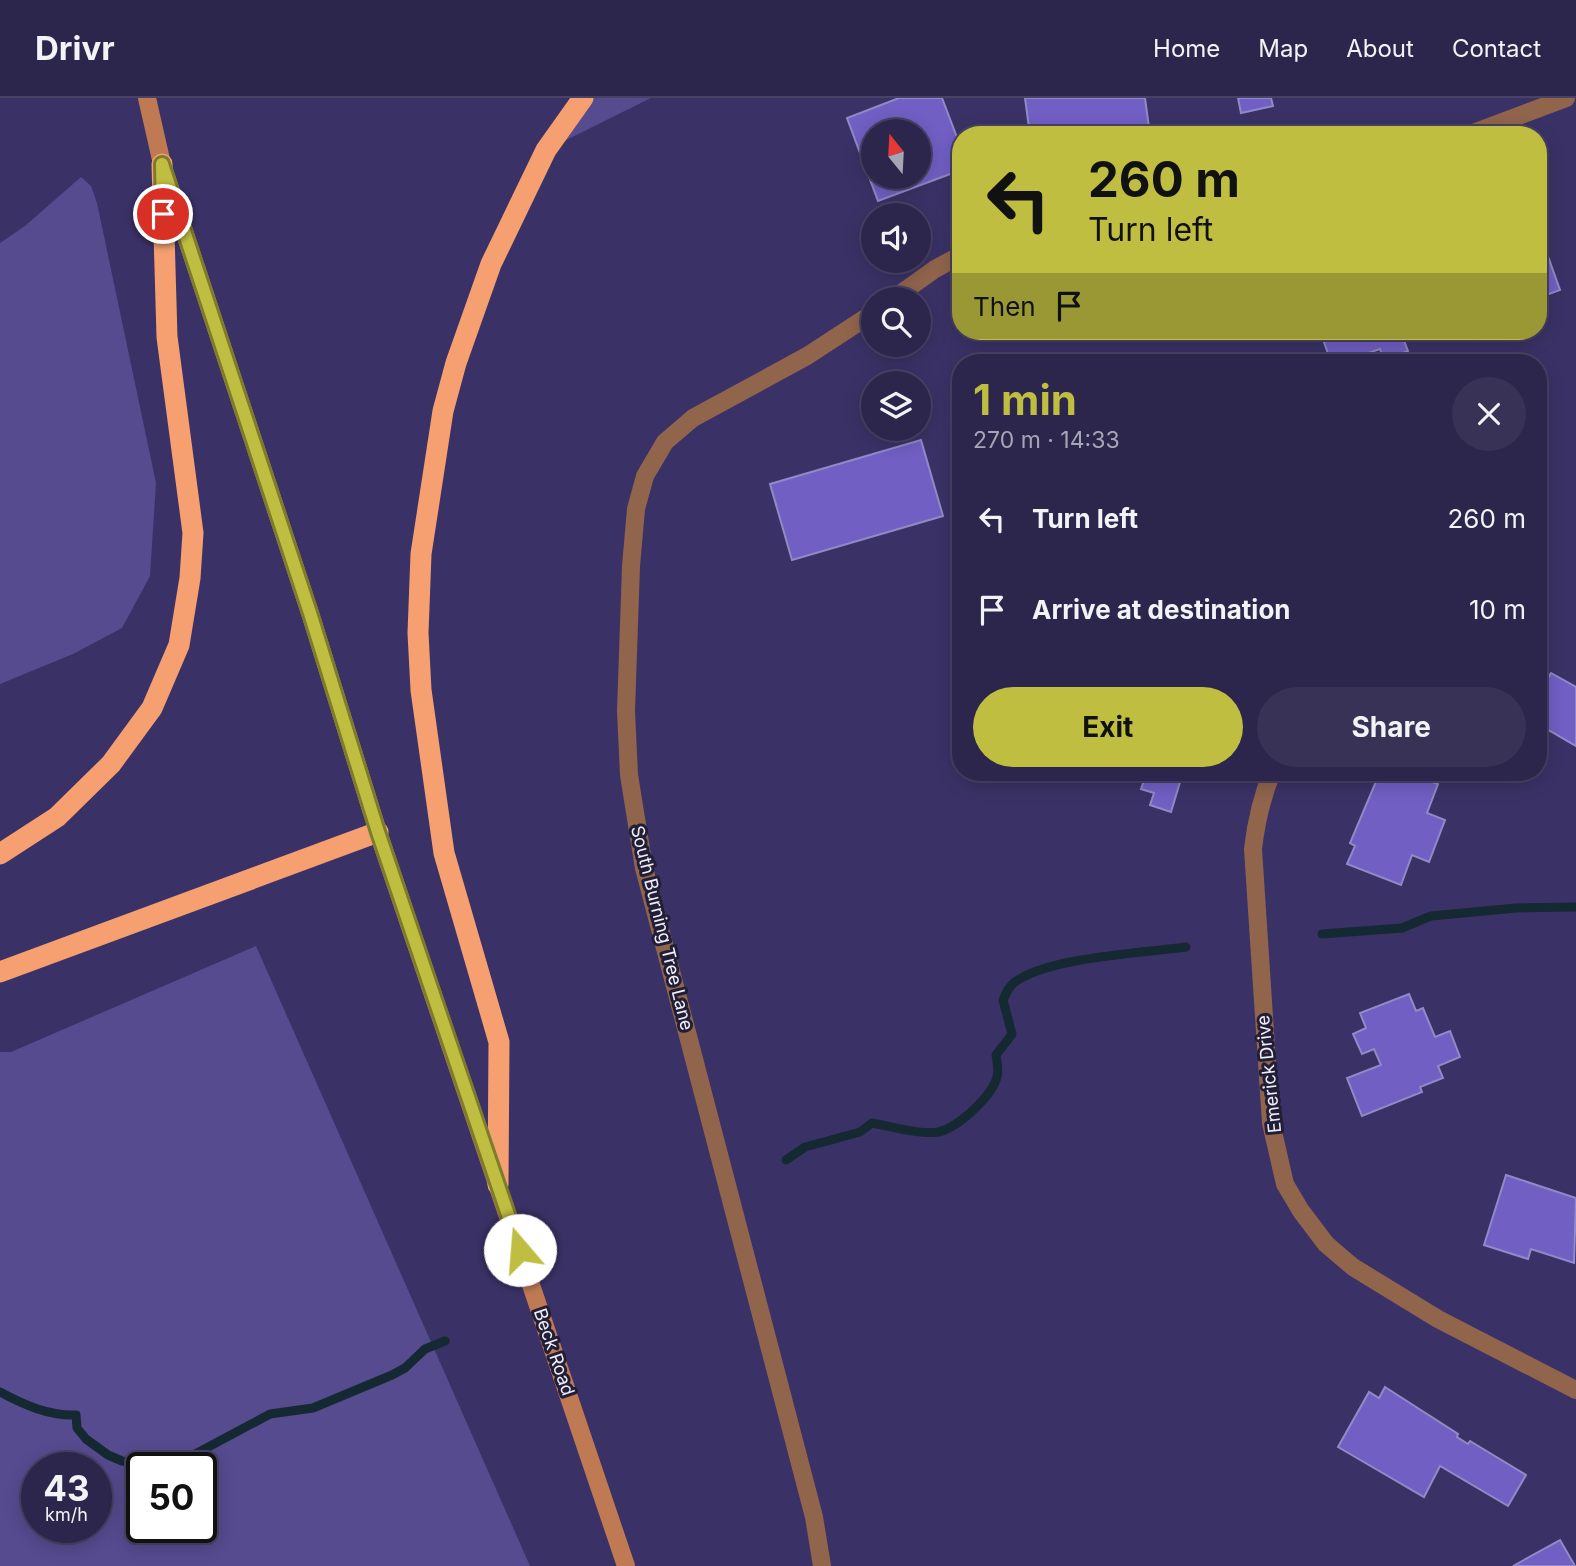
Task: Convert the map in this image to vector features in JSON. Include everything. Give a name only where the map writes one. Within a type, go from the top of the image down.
[{"type":"highway","points":[[498,1185],[499,1042],[444,853],[421,690],[418,633],[421,554],[443,411],[456,363],[491,264],[547,150],[583,98]]},
{"type":"highway","points":[[0,854],[57,817],[111,764],[152,708],[179,645],[190,578],[193,533],[167,337],[162,164]]},
{"type":"highway","points":[[0,972],[378,832]]},
{"type":"main road","name":"Beck Road","points":[[147,98],[162,164],[310,613],[378,832],[626,1566]]},
{"type":"street","points":[[1492,126],[1566,98]]},
{"type":"street","points":[[910,287],[952,260]]},
{"type":"street","name":"South Burning Tree Lane","points":[[822,1566],[814,1517],[640,845],[629,775],[626,711],[631,566],[636,509],[645,476],[665,442],[693,418],[807,356],[861,321]]},
{"type":"street","name":"Emerick Drive","points":[[1269,781],[1255,825],[1253,849],[1271,1123],[1285,1184],[1326,1244],[1353,1267],[1438,1319],[1576,1390]]},
{"type":"shaded area","points":[[583,98],[651,98],[546,150]]},
{"type":"shaded area","points":[[81,177],[91,186],[97,203],[156,483],[150,576],[122,628],[73,654],[0,684],[0,243],[25,226]]},
{"type":"shaded area","points":[[256,946],[530,1566],[0,1566],[0,1052],[11,1052]]},
{"type":"building","points":[[899,98],[942,98],[953,126],[952,173],[931,181],[931,119],[861,119],[861,155],[847,118]]},
{"type":"building","points":[[1025,98],[1145,98],[1149,126],[1029,126]]},
{"type":"building","points":[[1238,98],[1271,98],[1273,106],[1241,113]]},
{"type":"building","points":[[874,189],[910,189],[878,201]]},
{"type":"building","points":[[1547,253],[1560,290],[1547,295]]},
{"type":"building","points":[[1323,340],[1404,340],[1408,351],[1382,354],[1380,349],[1365,354],[1328,354]]},
{"type":"building","points":[[921,441],[943,516],[792,560],[770,484]]},
{"type":"building","points":[[1551,673],[1576,687],[1576,746],[1547,729],[1547,679]]},
{"type":"building","points":[[1144,781],[1180,781],[1171,812],[1150,805],[1154,793],[1141,789]]},
{"type":"building","points":[[1376,781],[1430,781],[1438,784],[1427,813],[1445,820],[1429,862],[1412,855],[1401,885],[1347,864],[1355,846],[1350,843]]},
{"type":"building","points":[[1409,994],[1416,1011],[1423,1008],[1435,1037],[1450,1031],[1460,1057],[1438,1066],[1443,1078],[1420,1087],[1422,1092],[1362,1116],[1347,1078],[1381,1065],[1374,1049],[1362,1054],[1353,1034],[1366,1028],[1360,1013]]},
{"type":"building","points":[[1506,1175],[1576,1198],[1574,1263],[1531,1249],[1528,1259],[1484,1245]]},
{"type":"building","points":[[1385,1387],[1458,1434],[1457,1437],[1468,1444],[1470,1441],[1526,1475],[1508,1506],[1440,1466],[1424,1497],[1338,1447],[1369,1392],[1379,1398]]},
{"type":"building","points":[[1560,1540],[1575,1566],[1513,1566]]},
{"type":"waterway","points":[[1322,934],[1402,928],[1431,916],[1516,908],[1576,907]]},
{"type":"waterway","points":[[786,1160],[805,1147],[860,1132],[872,1123],[931,1133],[946,1129],[964,1118],[994,1085],[998,1072],[996,1055],[1012,1034],[1003,1000],[1005,995],[1013,984],[1030,974],[1072,962],[1186,947]]},
{"type":"waterway","points":[[0,1392],[37,1409],[76,1415],[77,1428],[86,1439],[108,1455],[122,1461],[134,1463],[184,1460],[270,1414],[313,1408],[392,1375],[405,1368],[425,1349],[445,1341]]},
{"type":"route","points":[[163,214],[162,164],[310,613],[378,832],[520,1250]]}]
